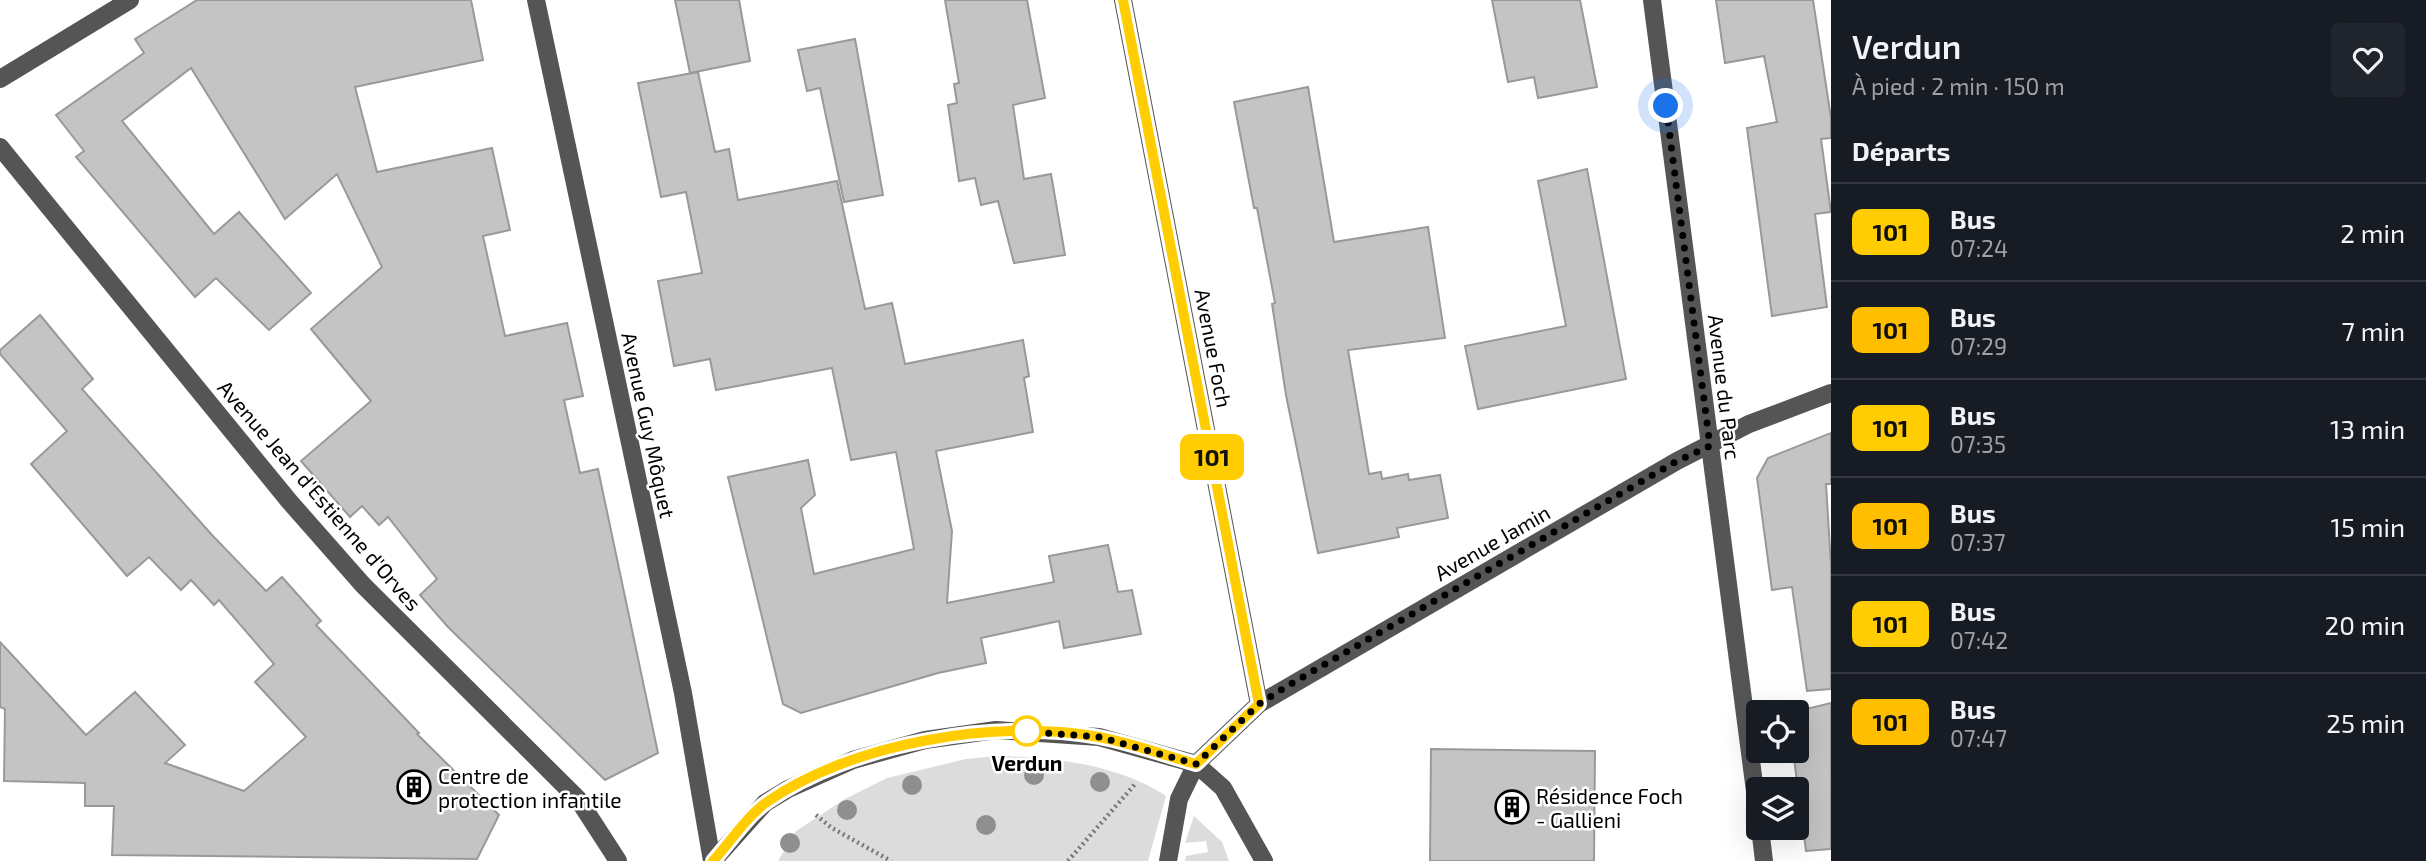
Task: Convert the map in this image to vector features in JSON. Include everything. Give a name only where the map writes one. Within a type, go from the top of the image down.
[{"type":"street","points":[[0,79],[130,0]]},
{"type":"street","name":"Avenue Guy Môquet","points":[[536,0],[685,705],[713,861]]},
{"type":"street","name":"Avenue Foch","points":[[1123,0],[1259,704]]},
{"type":"street","name":"Avenue du Parc","points":[[1653,0],[1753,777]]},
{"type":"street","name":"Avenue Jean d'Estienne d'Orves","points":[[0,147],[289,501],[363,585],[578,799],[618,861]]},
{"type":"street","name":"Avenue Jamin","points":[[1196,764],[1259,704],[1677,461],[1749,424],[1831,393]]},
{"type":"street","points":[[713,861],[765,803],[788,789],[853,760],[925,740],[985,731],[1042,731],[1099,737],[1196,764],[1223,788],[1264,861]]},
{"type":"street","points":[[1168,861],[1179,799],[1196,764]]},
{"type":"street","points":[[1761,840],[1764,861]]},
{"type":"path","points":[[1068,861],[1138,781]]},
{"type":"path","points":[[808,808],[832,828],[891,861]]},
{"type":"shaded area","points":[[999,756],[1041,758],[1107,770],[1148,785],[1166,796],[1148,861],[778,861],[796,831],[845,799],[887,778],[966,759]]},
{"type":"shaded area","points":[[1194,816],[1222,842],[1229,861],[1185,861],[1186,856],[1208,852],[1206,841],[1185,843]]},
{"type":"building","points":[[197,0],[471,0],[483,60],[355,87],[377,172],[492,148],[510,230],[483,236],[505,336],[567,323],[583,396],[564,400],[580,473],[598,469],[658,753],[605,780],[448,627],[420,595],[437,579],[388,517],[379,525],[362,506],[350,517],[301,461],[371,401],[311,329],[382,267],[337,174],[285,219],[191,68],[122,121],[214,234],[239,212],[311,293],[269,330],[216,278],[195,297],[76,157],[84,151],[56,115],[144,53],[135,39]]},
{"type":"building","points":[[675,0],[739,0],[750,61],[690,73]]},
{"type":"building","points":[[945,0],[1027,0],[1045,98],[1013,105],[1024,179],[1051,174],[1065,255],[1014,263],[998,201],[981,205],[975,178],[959,181],[948,105],[957,103],[954,84],[959,83]]},
{"type":"building","points":[[1492,0],[1580,0],[1597,87],[1538,98],[1534,77],[1508,82]]},
{"type":"building","points":[[1716,0],[1813,0],[1831,118],[1831,138],[1821,139],[1831,212],[1815,214],[1827,307],[1772,316],[1747,128],[1777,122],[1764,56],[1725,63]]},
{"type":"building","points":[[855,39],[883,195],[844,202],[820,88],[807,91],[798,50]]},
{"type":"building","points":[[698,72],[715,152],[729,149],[738,200],[837,181],[865,309],[892,303],[905,364],[1023,340],[1029,376],[1024,378],[1033,432],[936,451],[952,531],[947,603],[1054,582],[1049,556],[1108,545],[1118,592],[1132,590],[1141,634],[1064,648],[1059,621],[981,638],[986,663],[938,673],[801,713],[783,704],[728,477],[808,460],[815,495],[801,508],[814,574],[914,549],[896,452],[851,460],[832,368],[716,390],[710,359],[674,366],[658,281],[702,273],[686,192],[661,197],[638,83]]},
{"type":"building","points":[[1308,87],[1334,242],[1428,227],[1445,338],[1348,350],[1369,474],[1381,472],[1382,479],[1408,474],[1409,480],[1440,475],[1448,518],[1397,528],[1399,537],[1318,553],[1286,395],[1272,304],[1275,303],[1234,102]]},
{"type":"building","points":[[1587,169],[1626,379],[1478,409],[1465,346],[1566,326],[1538,181]]},
{"type":"building","points":[[40,315],[93,379],[82,389],[212,535],[266,591],[282,577],[321,621],[316,625],[419,733],[417,734],[499,815],[477,859],[112,855],[114,806],[85,806],[85,783],[4,781],[5,709],[0,707],[0,642],[86,735],[135,692],[185,745],[165,763],[244,791],[306,737],[255,682],[274,664],[219,600],[214,605],[191,580],[181,590],[149,557],[127,576],[31,464],[67,431],[0,354],[0,350]]},
{"type":"building","points":[[1831,433],[1831,484],[1826,484],[1831,566],[1831,689],[1807,691],[1792,587],[1772,590],[1757,478],[1768,458]]},
{"type":"building","points":[[1831,703],[1831,849],[1806,851],[1805,840],[1809,840],[1809,777],[1796,777],[1795,763],[1809,763],[1809,708]]},
{"type":"building","name":"Résidence Foch - Gallieni","points":[[1431,749],[1595,751],[1594,861],[1430,861]]},
{"type":"bus line","name":"101","points":[[713,861],[765,803],[788,789],[853,760],[925,740],[996,730],[1042,731],[1099,737],[1196,764],[1259,704],[1123,0]]},
{"type":"place","name":"Verdun","points":[[1027,731]]},
{"type":"place","name":"Centre de protection infantile","points":[[414,787]]},
{"type":"place","name":"Résidence Foch - Gallieni","points":[[1512,807]]},
{"type":"route","points":[[1027,731],[1019,731],[1099,737],[1196,764],[1259,704],[1289,685],[1677,461],[1710,446],[1666,106]]}]
